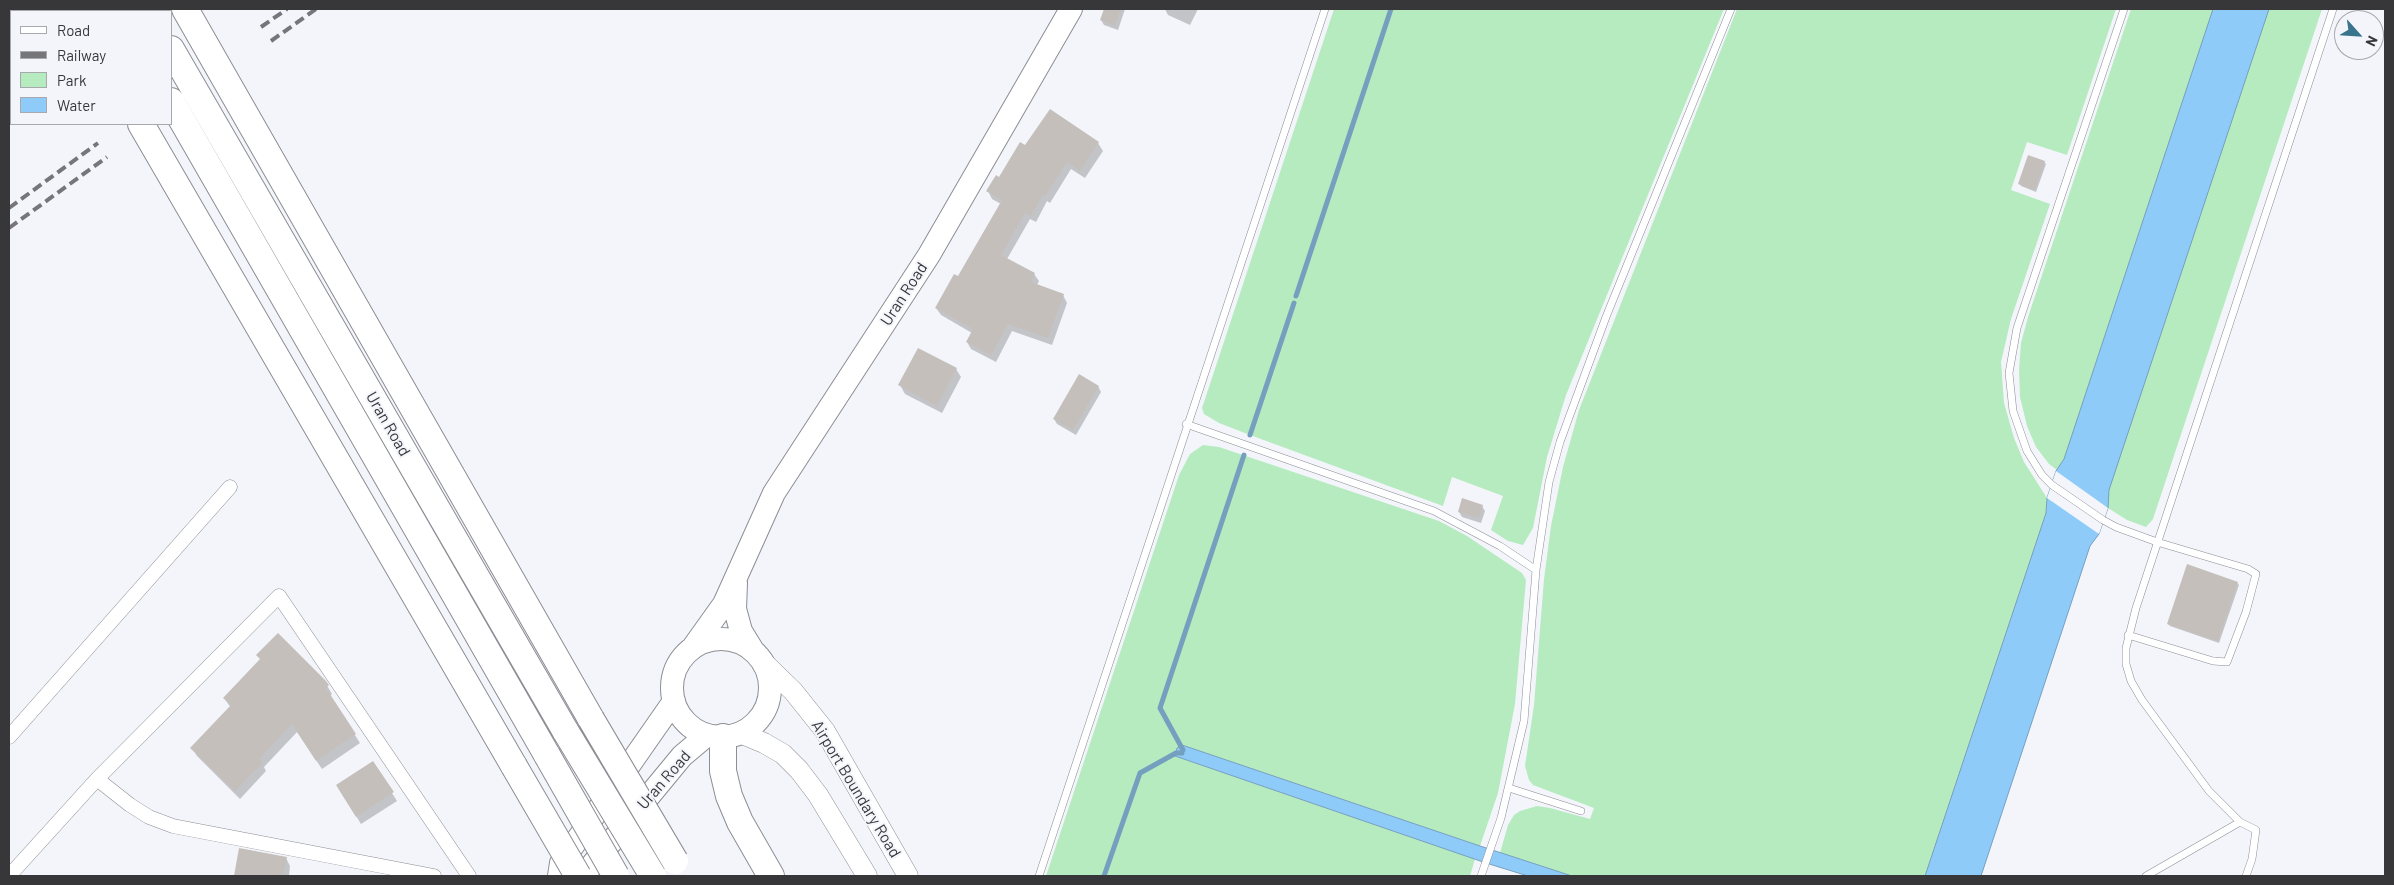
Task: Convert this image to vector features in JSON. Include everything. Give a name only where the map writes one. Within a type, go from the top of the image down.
[{"type":"highway","points":[[185,9],[591,719],[680,869]]},
{"type":"highway","name":"Uran Road","points":[[172,51],[566,732],[653,876]]},
{"type":"highway","name":"Uran Road","points":[[172,103],[616,876]]},
{"type":"highway","points":[[142,125],[578,876]]},
{"type":"highway","points":[[723,735],[723,772],[729,796],[740,822],[771,876]]},
{"type":"main road","name":"Uran Road","points":[[694,646],[724,604],[774,493],[929,255],[1070,9]]},
{"type":"main road","name":"Uran Road","points":[[736,577],[735,609],[741,631],[757,655]]},
{"type":"main road","points":[[723,639],[738,642],[757,655],[769,677],[770,694],[765,710],[754,724],[723,735],[692,728],[680,715],[674,701],[672,686],[675,670],[682,657],[694,646],[708,640],[723,639]]},
{"type":"main road","name":"Uran Road","points":[[559,876],[561,862],[674,701]]},
{"type":"main road","name":"Uran Road","points":[[583,876],[682,756],[723,735]]},
{"type":"street","points":[[9,737],[230,486]]},
{"type":"street","points":[[9,876],[97,779],[279,596],[470,876]]},
{"type":"street","name":"Airport Boundary Road","points":[[757,655],[793,691],[825,731],[908,876]]},
{"type":"street","points":[[723,735],[770,747],[800,770],[818,795],[867,876]]},
{"type":"street","points":[[97,779],[143,813],[173,826],[434,876]]},
{"type":"lane","points":[[1038,876],[1324,9]]},
{"type":"lane","points":[[1481,876],[1509,788],[1524,720],[1536,570],[1550,482],[1565,425],[1606,317],[1730,9]]},
{"type":"lane","points":[[2124,9],[2011,353],[2010,389],[2017,424],[2035,466],[2052,485],[2116,528],[2248,569],[2256,574],[2246,612],[2227,662],[2213,661],[2128,635]]},
{"type":"lane","points":[[2246,876],[2252,859],[2256,830],[2240,822],[2209,791],[2142,700],[2131,681],[2126,664],[2128,635],[2333,9]]},
{"type":"lane","points":[[1186,424],[1434,511],[1500,546],[1536,570]]},
{"type":"lane","points":[[1509,788],[1581,811]]},
{"type":"lane","points":[[2146,876],[2240,822]]},
{"type":"green space","points":[[1334,9],[1724,9],[1566,395],[1547,457],[1533,528],[1523,545],[1508,541],[1491,530],[1503,496],[1452,477],[1443,506],[1250,435],[1219,423],[1204,414],[1202,408]]},
{"type":"green space","points":[[1737,9],[2116,9],[2067,155],[2027,142],[2011,190],[2050,204],[2011,319],[2001,362],[2004,403],[2014,438],[2024,462],[2047,498],[2046,513],[1925,876],[1572,876],[1500,853],[1508,825],[1514,815],[1520,811],[1537,806],[1590,819],[1594,808],[1533,785],[1529,780],[1525,766],[1534,705],[1544,579],[1551,526],[1563,467],[1579,410]]},
{"type":"green space","points":[[2131,9],[2322,9],[2153,519],[2146,527],[2127,520],[2108,508],[2049,464],[2036,447],[2027,426],[2020,397],[2019,370],[2021,343],[2028,317]]},
{"type":"green space","points":[[1203,445],[1219,447],[1439,521],[1467,536],[1522,573],[1526,580],[1515,704],[1498,793],[1480,846],[1182,745],[1177,748],[1175,756],[1475,859],[1470,876],[1046,876],[1179,475],[1190,454]]},
{"type":"water","points":[[2213,9],[2269,9],[2109,490],[2108,508],[2099,534],[2090,546],[1981,876],[1925,876],[2046,513],[2047,498],[2056,471],[2064,459]]},
{"type":"water","points":[[1182,745],[1572,876],[1528,876],[1486,863],[1175,756],[1177,748]]},
{"type":"pier","points":[[2056,471],[2108,508],[2099,534],[2047,498]]},
{"type":"building","points":[[1104,9],[1121,9],[1115,26],[1100,20]]},
{"type":"building","points":[[1050,109],[1099,142],[1080,171],[1067,162],[1045,196],[1043,194],[1031,216],[1025,213],[1001,255],[1035,273],[1031,282],[1064,294],[1048,338],[1008,324],[991,355],[966,342],[973,329],[935,308],[954,274],[958,276],[1002,200],[986,191],[996,175],[999,177],[1020,142],[1025,145]]},
{"type":"building","points":[[2028,155],[2045,161],[2035,190],[2018,184]]},
{"type":"building","points":[[918,348],[957,368],[937,406],[898,385]]},
{"type":"building","points":[[1079,374],[1099,386],[1073,430],[1053,419]]},
{"type":"building","points":[[1462,498],[1483,505],[1479,518],[1458,512]]},
{"type":"building","points":[[2187,564],[2238,582],[2218,641],[2167,624]]},
{"type":"building","points":[[278,633],[326,681],[329,685],[326,688],[356,734],[316,761],[292,724],[259,759],[263,762],[235,791],[190,748],[231,705],[223,698],[260,659],[256,655]]},
{"type":"building","points":[[373,761],[394,792],[356,817],[336,785]]},
{"type":"building","points":[[239,848],[287,857],[283,876],[234,876]]},
{"type":"waterway","points":[[1296,296],[1391,9]]},
{"type":"waterway","points":[[1250,435],[1294,303]]},
{"type":"waterway","points":[[1183,750],[1160,708],[1244,455]]},
{"type":"waterway","points":[[1104,876],[1140,773],[1176,753],[1182,753]]},
{"type":"railway","points":[[261,27],[287,9]]},
{"type":"railway","points":[[271,41],[316,9]]},
{"type":"railway","points":[[9,208],[98,143]]},
{"type":"railway","points":[[9,228],[107,157]]}]
